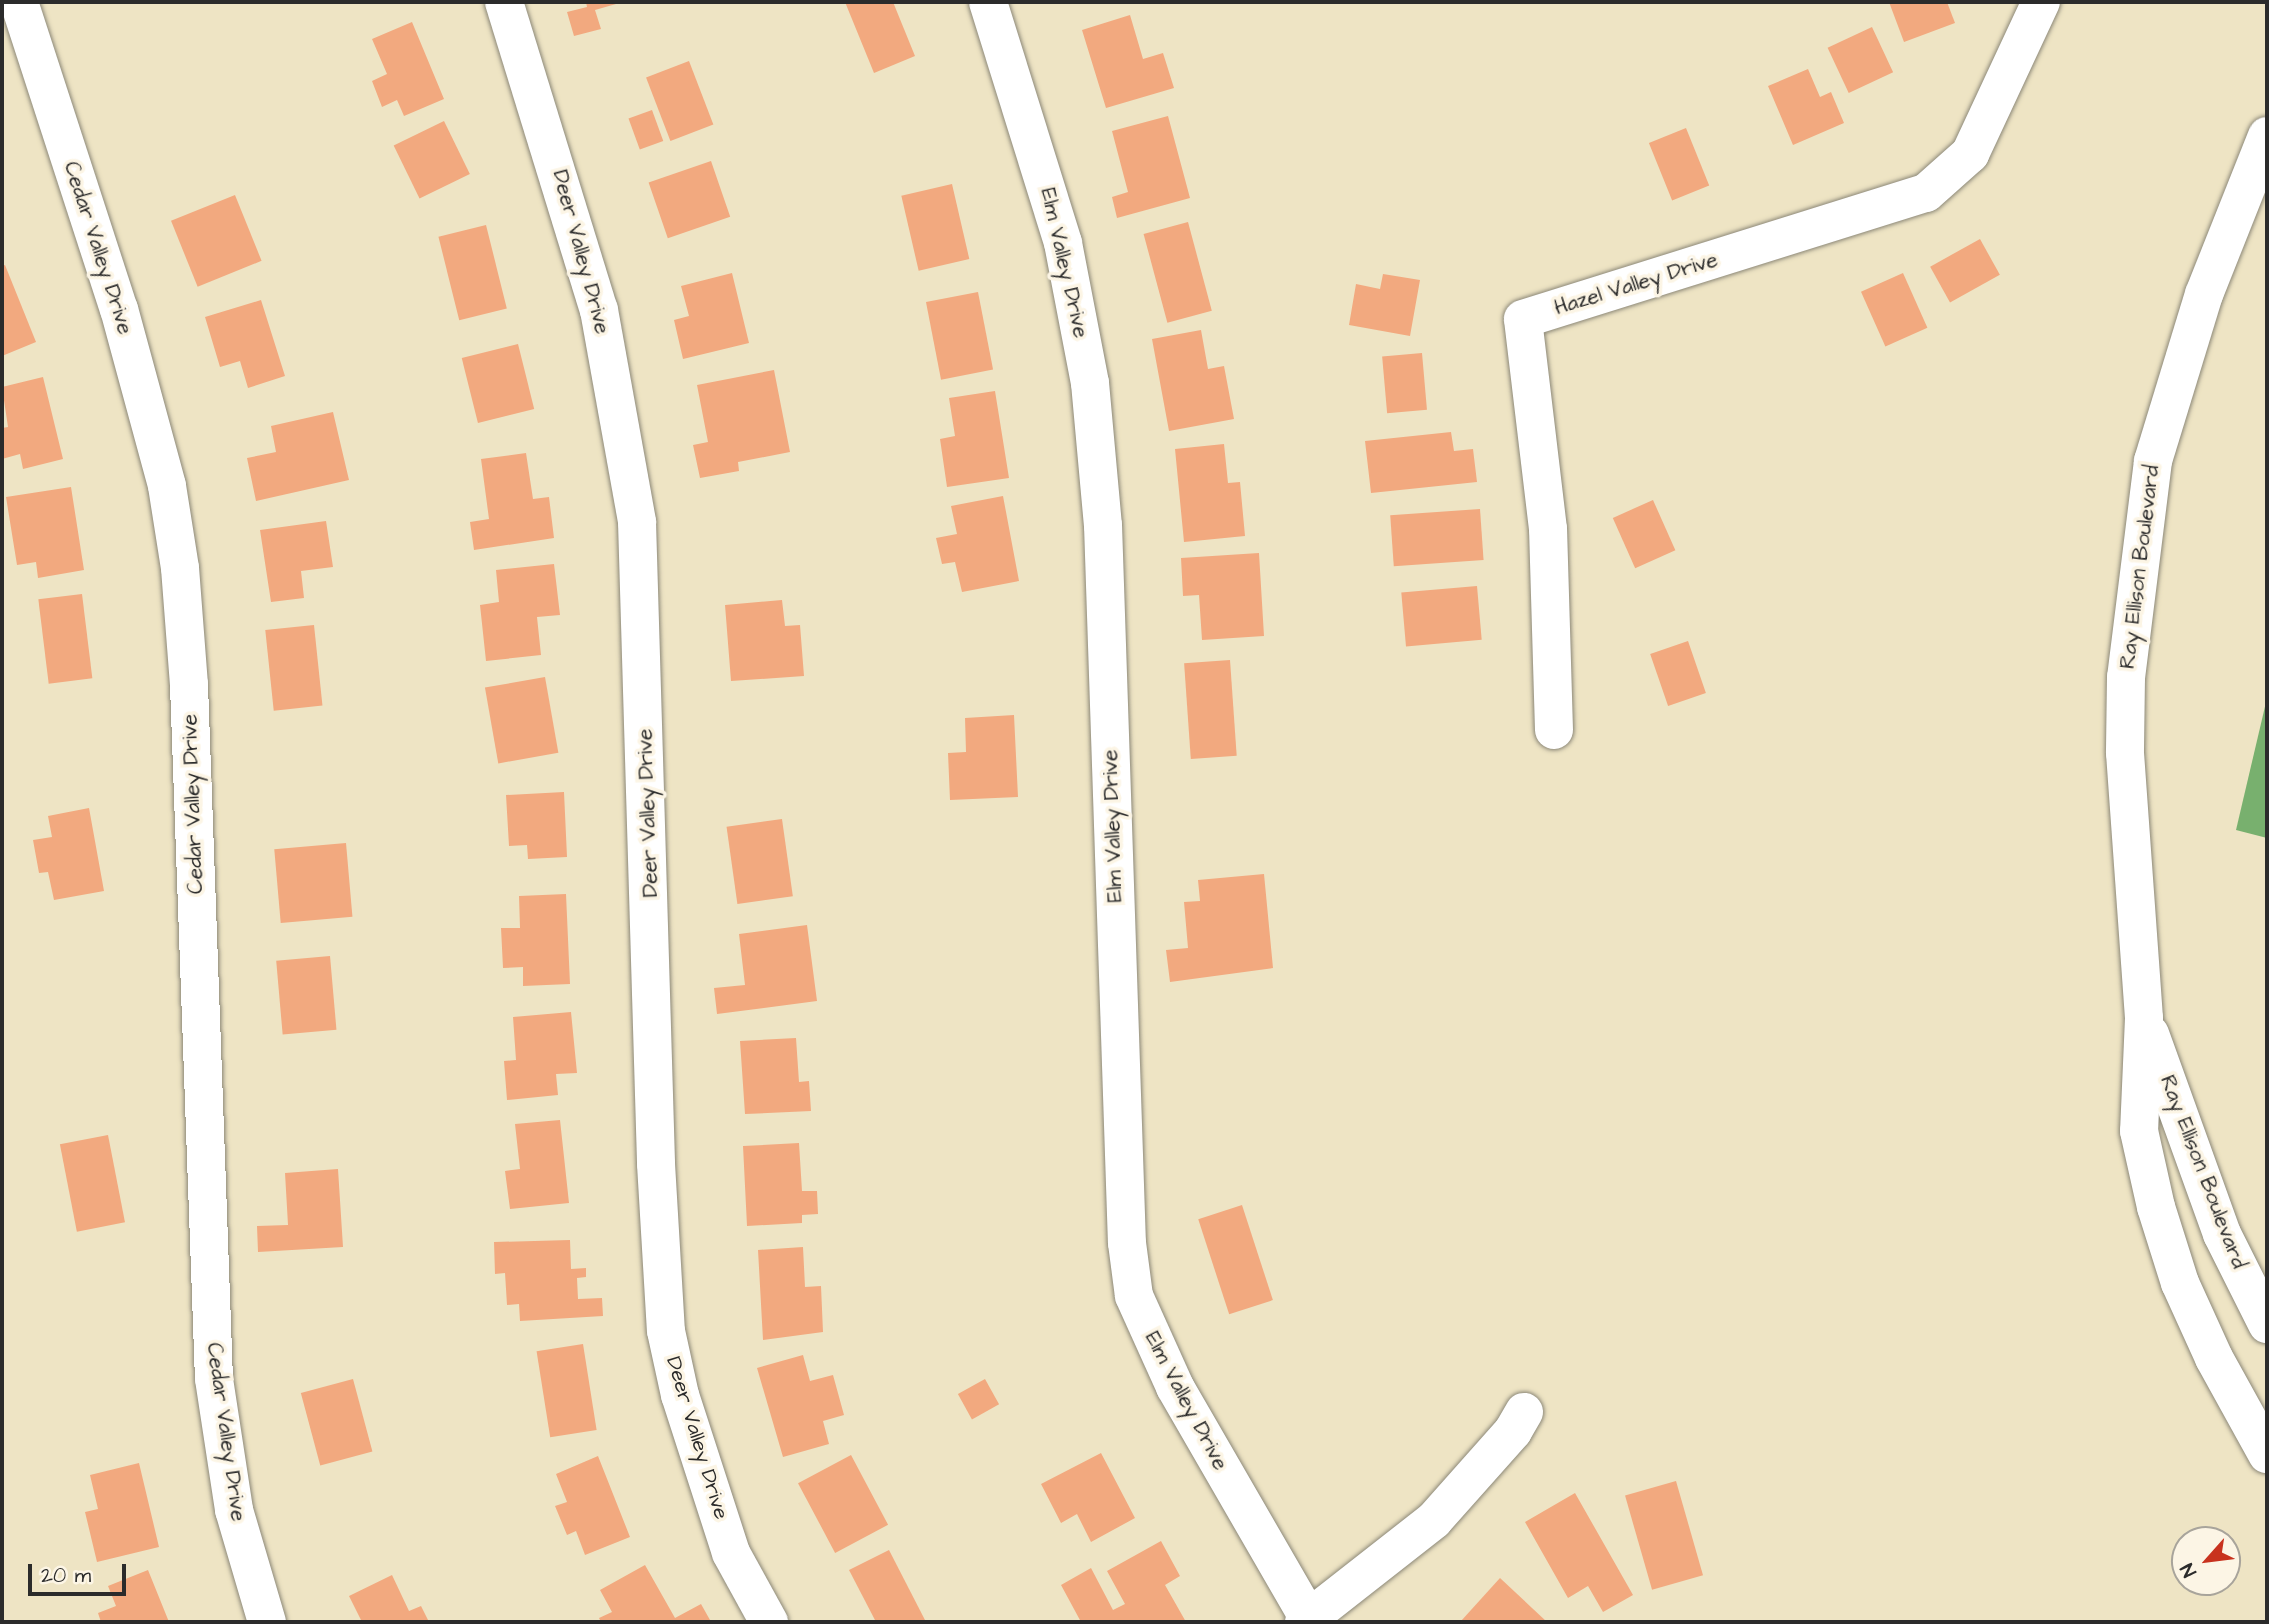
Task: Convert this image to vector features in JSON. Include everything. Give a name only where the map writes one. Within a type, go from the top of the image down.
[{"type":"street","name":"Cedar Valley Drive","points":[[19,2],[120,309],[167,486],[180,568],[189,685],[215,1379],[234,1510],[267,1622]]},
{"type":"street","name":"Deer Valley Drive","points":[[504,2],[599,310],[637,522],[656,1164],[666,1331],[680,1395],[731,1553],[769,1622]]},
{"type":"street","name":"Elm Valley Drive","points":[[988,2],[1063,243],[1090,383],[1103,525],[1127,1243],[1134,1296],[1169,1377],[1306,1621]]},
{"type":"street","name":"Hazel Valley Drive","points":[[1553,730],[1548,528],[1523,319],[1926,193],[1970,154],[2041,2]]},
{"type":"street","name":"Ray Ellison Boulevard","points":[[2267,136],[2204,295],[2153,461],[2139,540],[2126,677],[2125,753],[2144,1018],[2139,1132],[2156,1207],[2180,1283],[2214,1358],[2267,1454]]},
{"type":"street","name":"Ray Ellison Boulevard","points":[[2144,1018],[2222,1234],[2267,1324]]},
{"type":"street","points":[[1306,1621],[1434,1520],[1513,1431],[1524,1412]]},
{"type":"green space","points":[[2267,698],[2267,838],[2236,830]]},
{"type":"building","points":[[586,2],[623,2],[595,10],[601,29],[574,36],[567,12],[587,7]]},
{"type":"building","points":[[845,2],[893,2],[915,56],[874,73]]},
{"type":"building","points":[[1889,2],[1947,2],[1955,23],[1904,42]]},
{"type":"building","points":[[1130,15],[1143,59],[1163,53],[1174,88],[1106,108],[1082,30]]},
{"type":"building","points":[[412,22],[444,99],[404,116],[397,100],[382,107],[372,81],[387,74],[372,39]]},
{"type":"building","points":[[1872,27],[1893,72],[1849,93],[1828,48]]},
{"type":"building","points":[[689,61],[713,124],[670,141],[646,77]]},
{"type":"building","points":[[1808,69],[1820,97],[1831,92],[1844,123],[1793,145],[1768,86]]},
{"type":"building","points":[[652,110],[663,141],[640,150],[629,119]]},
{"type":"building","points":[[1168,116],[1190,198],[1117,218],[1112,197],[1128,192],[1112,131]]},
{"type":"building","points":[[444,121],[470,174],[420,199],[394,146]]},
{"type":"building","points":[[1686,128],[1709,185],[1672,200],[1649,143]]},
{"type":"building","points":[[711,161],[730,217],[668,238],[649,182]]},
{"type":"building","points":[[952,184],[969,259],[919,271],[901,196]]},
{"type":"building","points":[[235,195],[262,261],[198,287],[171,221]]},
{"type":"building","points":[[1188,222],[1212,311],[1167,323],[1144,234]]},
{"type":"building","points":[[486,225],[507,308],[459,320],[438,237]]},
{"type":"building","points":[[1980,239],[2000,275],[1950,302],[1930,267]]},
{"type":"building","points":[[5,265],[36,342],[2,356],[2,266]]},
{"type":"building","points":[[732,273],[749,343],[683,359],[674,320],[689,316],[681,286]]},
{"type":"building","points":[[1903,273],[1927,328],[1885,347],[1861,292]]},
{"type":"building","points":[[1383,274],[1420,280],[1410,336],[1349,325],[1356,284],[1380,289]]},
{"type":"building","points":[[978,292],[993,370],[941,380],[926,302]]},
{"type":"building","points":[[261,300],[285,376],[248,388],[240,361],[220,367],[205,317]]},
{"type":"building","points":[[1201,330],[1208,369],[1224,366],[1234,419],[1169,431],[1152,339]]},
{"type":"building","points":[[518,344],[534,409],[478,423],[462,358]]},
{"type":"building","points":[[1422,353],[1427,410],[1387,413],[1382,356]]},
{"type":"building","points":[[774,370],[790,452],[738,462],[739,471],[700,478],[693,445],[708,442],[697,385]]},
{"type":"building","points":[[43,377],[63,459],[23,469],[20,454],[2,459],[2,428],[8,427],[2,387]]},
{"type":"building","points":[[995,391],[1009,478],[947,487],[940,439],[955,436],[949,398]]},
{"type":"building","points":[[333,412],[349,480],[256,501],[247,458],[276,452],[271,426]]},
{"type":"building","points":[[1451,432],[1454,451],[1473,449],[1477,482],[1371,493],[1365,441]]},
{"type":"building","points":[[1224,444],[1228,483],[1240,482],[1245,536],[1184,542],[1175,449]]},
{"type":"building","points":[[526,453],[533,499],[549,497],[554,538],[474,550],[470,522],[489,519],[481,459]]},
{"type":"building","points":[[71,487],[84,570],[38,578],[36,562],[17,565],[6,497]]},
{"type":"building","points":[[1003,496],[1019,581],[962,592],[955,562],[942,564],[936,538],[957,534],[951,506]]},
{"type":"building","points":[[1653,500],[1675,550],[1635,568],[1613,518]]},
{"type":"building","points":[[1480,509],[1484,560],[1394,566],[1390,515]]},
{"type":"building","points":[[326,521],[333,567],[301,571],[304,598],[271,602],[260,530]]},
{"type":"building","points":[[1259,553],[1264,636],[1202,640],[1199,595],[1183,596],[1181,558]]},
{"type":"building","points":[[554,564],[560,615],[537,617],[541,655],[486,661],[480,605],[499,602],[496,570]]},
{"type":"building","points":[[1477,586],[1482,640],[1406,646],[1401,593]]},
{"type":"building","points":[[82,594],[92,678],[49,684],[38,599]]},
{"type":"building","points":[[782,600],[785,626],[800,625],[804,676],[731,681],[725,605]]},
{"type":"building","points":[[314,625],[322,706],[274,711],[265,630]]},
{"type":"building","points":[[1688,641],[1706,693],[1668,706],[1650,654]]},
{"type":"building","points":[[1230,660],[1237,756],[1191,759],[1184,663]]},
{"type":"building","points":[[545,677],[558,753],[498,763],[485,688]]},
{"type":"building","points":[[1014,715],[1018,797],[950,800],[948,753],[966,752],[965,718]]},
{"type":"building","points":[[564,792],[567,857],[528,859],[527,845],[509,846],[506,795]]},
{"type":"building","points":[[89,808],[104,891],[54,900],[48,872],[39,873],[33,840],[52,837],[48,816]]},
{"type":"building","points":[[782,819],[793,896],[737,904],[727,827]]},
{"type":"building","points":[[346,843],[352,917],[281,923],[274,849]]},
{"type":"building","points":[[1264,874],[1273,968],[1170,982],[1166,950],[1188,948],[1184,902],[1200,901],[1198,880]]},
{"type":"building","points":[[566,894],[570,984],[523,986],[523,967],[503,968],[501,928],[520,928],[519,896]]},
{"type":"building","points":[[807,925],[817,1001],[717,1014],[714,988],[745,985],[739,934]]},
{"type":"building","points":[[330,956],[336,1030],[283,1034],[276,961]]},
{"type":"building","points":[[571,1012],[577,1073],[556,1074],[558,1095],[507,1100],[504,1061],[516,1060],[513,1017]]},
{"type":"building","points":[[796,1038],[799,1082],[809,1081],[811,1111],[745,1114],[740,1041]]},
{"type":"building","points":[[560,1120],[569,1203],[510,1209],[505,1171],[520,1169],[515,1124]]},
{"type":"building","points":[[108,1135],[125,1222],[77,1232],[60,1144]]},
{"type":"building","points":[[799,1143],[802,1191],[817,1191],[818,1214],[802,1215],[802,1223],[747,1226],[743,1146]]},
{"type":"building","points":[[338,1169],[343,1247],[258,1252],[257,1226],[288,1225],[285,1173]]},
{"type":"building","points":[[1242,1205],[1273,1300],[1229,1314],[1198,1219]]},
{"type":"building","points":[[570,1240],[571,1269],[586,1268],[586,1277],[577,1278],[578,1299],[602,1298],[603,1316],[520,1321],[519,1304],[507,1305],[505,1273],[495,1274],[494,1242]]},
{"type":"building","points":[[803,1247],[805,1287],[821,1286],[823,1332],[763,1340],[758,1250]]},
{"type":"building","points":[[583,1344],[597,1430],[550,1437],[537,1351]]},
{"type":"building","points":[[803,1355],[810,1381],[833,1375],[844,1415],[823,1421],[829,1444],[783,1457],[757,1368]]},
{"type":"building","points":[[353,1379],[372,1451],[320,1465],[301,1393]]},
{"type":"building","points":[[985,1379],[999,1404],[972,1419],[958,1394]]},
{"type":"building","points":[[1101,1453],[1135,1518],[1091,1542],[1077,1514],[1061,1523],[1041,1484]]},
{"type":"building","points":[[851,1455],[888,1525],[835,1553],[798,1483]]},
{"type":"building","points":[[598,1456],[630,1537],[585,1555],[576,1531],[567,1535],[555,1506],[567,1502],[556,1474]]},
{"type":"building","points":[[139,1463],[159,1547],[97,1562],[85,1512],[98,1509],[90,1475]]},
{"type":"building","points":[[1676,1481],[1703,1575],[1652,1590],[1625,1496]]},
{"type":"building","points":[[1575,1493],[1633,1595],[1603,1612],[1588,1586],[1568,1598],[1525,1522]]},
{"type":"building","points":[[1161,1541],[1180,1576],[1165,1585],[1186,1622],[1081,1622],[1061,1585],[1091,1568],[1113,1610],[1125,1604],[1107,1571]]},
{"type":"building","points":[[889,1550],[926,1622],[876,1622],[849,1570]]},
{"type":"building","points":[[645,1565],[675,1618],[701,1604],[710,1620],[601,1622],[599,1618],[612,1612],[600,1590]]},
{"type":"building","points":[[148,1570],[169,1622],[101,1622],[98,1613],[116,1606],[108,1586]]},
{"type":"building","points":[[392,1575],[409,1611],[421,1606],[429,1622],[362,1622],[349,1596]]},
{"type":"building","points":[[1500,1578],[1547,1622],[1461,1621]]}]
